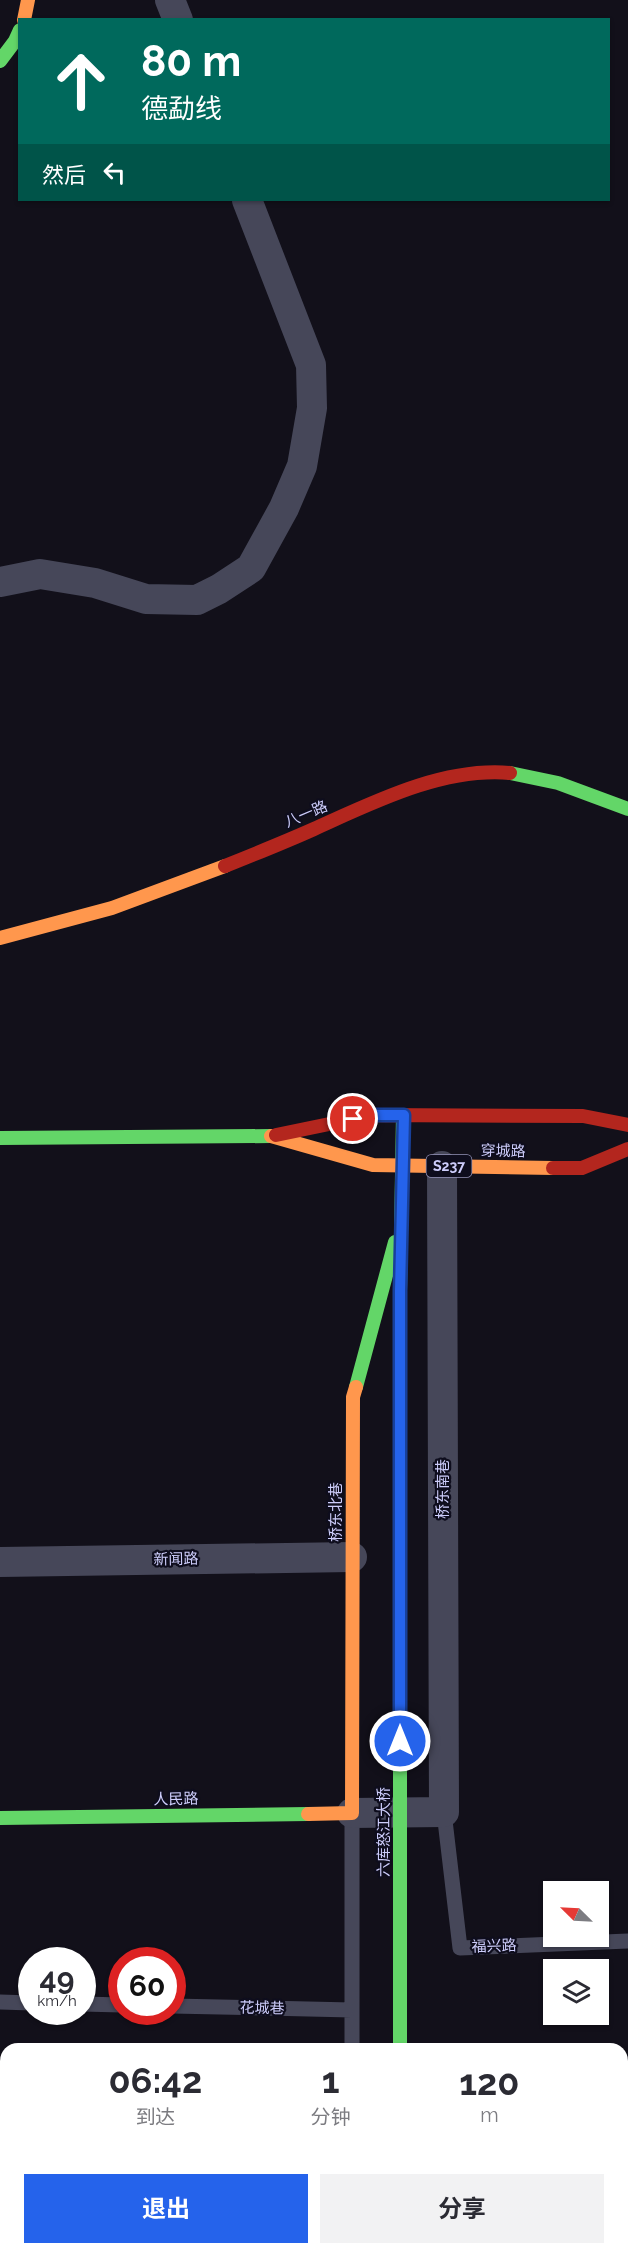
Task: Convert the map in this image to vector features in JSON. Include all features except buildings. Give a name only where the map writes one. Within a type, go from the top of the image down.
[{"type":"main road","points":[[24,18],[28,0]]},
{"type":"main road","points":[[0,61],[18,34]]},
{"type":"main road","name":"八一路","points":[[0,938],[102,911],[177,886],[407,790],[451,777],[486,772],[526,775],[586,792],[628,809]]},
{"type":"main road","name":"穿城路","points":[[0,1138],[271,1136],[374,1115],[583,1116],[628,1125]]},
{"type":"main road","points":[[402,1218],[404,1115]]},
{"type":"main road","name":"穿城路","points":[[271,1136],[373,1166],[582,1168],[628,1149]]},
{"type":"main road","name":"六库怒江大桥","points":[[400,2043],[400,1291],[402,1218]]},
{"type":"main road","name":"桥东北巷","points":[[352,1813],[353,1397],[402,1218]]},
{"type":"main road","name":"人民路","points":[[0,1818],[352,1813]]},
{"type":"street","points":[[170,0],[177,18]]},
{"type":"street","points":[[0,582],[40,573],[95,583],[146,599],[197,600],[251,568],[284,508],[302,466],[312,408],[311,365],[247,201]]},
{"type":"street","name":"桥东南巷","points":[[442,1166],[444,1812]]},
{"type":"street","name":"新闻路","points":[[0,1562],[352,1557]]},
{"type":"street","points":[[352,1813],[444,1812]]},
{"type":"lane","name":"福兴路","points":[[444,1812],[460,1948],[628,1941]]},
{"type":"lane","points":[[352,1813],[352,2043]]},
{"type":"lane","points":[[0,2002],[18,2002]]},
{"type":"lane","name":"花城巷","points":[[186,2006],[352,2010]]},
{"type":"traffic: fast","points":[[0,61],[18,34]]},
{"type":"traffic: fast","points":[[510,773],[558,783],[628,809]]},
{"type":"traffic: fast","points":[[400,1291],[403,1115]]},
{"type":"traffic: fast","points":[[0,1138],[271,1136]]},
{"type":"traffic: fast","points":[[356,1387],[395,1242]]},
{"type":"traffic: fast","points":[[400,1590],[400,2043]]},
{"type":"traffic: fast","points":[[0,1818],[308,1814]]},
{"type":"traffic: slow","points":[[24,18],[28,0]]},
{"type":"traffic: slow","points":[[0,938],[112,908],[225,866]]},
{"type":"traffic: slow","points":[[271,1136],[373,1165],[553,1168]]},
{"type":"traffic: slow","points":[[400,1291],[400,1590]]},
{"type":"traffic: slow","points":[[308,1814],[352,1813],[353,1397],[356,1387]]},
{"type":"traffic: jam","points":[[225,866],[409,789],[460,775],[510,773]]},
{"type":"traffic: jam","points":[[276,1135],[373,1115],[583,1116],[628,1125]]},
{"type":"traffic: jam","points":[[553,1168],[582,1168],[628,1149]]},
{"type":"route","points":[[353,1119],[374,1115],[404,1115],[400,1291],[400,1741]]}]
